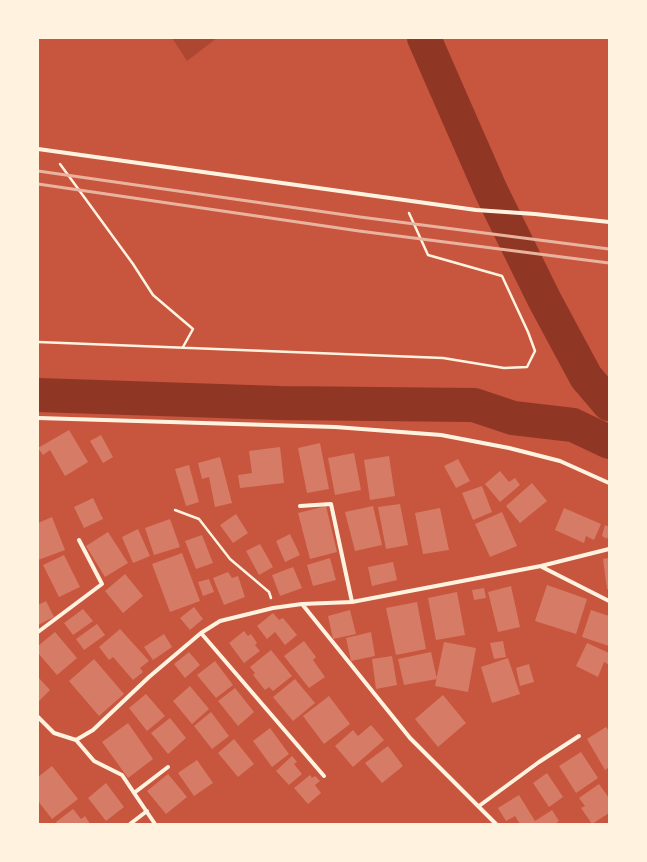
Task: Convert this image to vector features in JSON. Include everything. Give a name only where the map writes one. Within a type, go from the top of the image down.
[{"type":"street","points":[[38,149],[476,210],[535,214],[609,222]]},
{"type":"street","points":[[38,418],[335,427],[442,434],[509,448],[560,461],[609,483]]},
{"type":"street","points":[[300,506],[331,504],[352,602]]},
{"type":"street","points":[[38,632],[102,584],[79,540]]},
{"type":"street","points":[[76,740],[93,730],[149,678],[202,633],[220,621],[273,608],[302,604],[352,602],[541,566],[609,548]]},
{"type":"street","points":[[541,566],[609,601]]},
{"type":"street","points":[[302,604],[410,738],[496,824]]},
{"type":"street","points":[[202,633],[324,776]]},
{"type":"street","points":[[38,717],[54,733],[76,740],[94,761],[122,775],[155,824]]},
{"type":"street","points":[[479,806],[539,762],[579,736]]},
{"type":"street","points":[[134,793],[168,767]]},
{"type":"street","points":[[130,824],[147,811]]},
{"type":"path","points":[[50,151],[133,264],[153,295],[193,329],[183,347]]},
{"type":"path","points":[[38,342],[443,358],[504,368],[527,367],[535,352],[528,332],[502,276],[428,255],[403,200]]},
{"type":"path","points":[[175,510],[199,519],[230,559],[269,592],[273,608]]},
{"type":"shaded area","points":[[172,38],[217,38],[187,61]]},
{"type":"building","points":[[69,430],[88,462],[65,476],[50,450],[43,455],[38,448]]},
{"type":"building","points":[[101,435],[113,457],[103,463],[90,441]]},
{"type":"building","points":[[320,443],[329,489],[307,493],[298,448]]},
{"type":"building","points":[[280,447],[284,483],[240,488],[238,475],[252,473],[249,451]]},
{"type":"building","points":[[354,453],[361,490],[335,495],[328,458]]},
{"type":"building","points":[[389,456],[395,496],[370,500],[364,460]]},
{"type":"building","points":[[220,457],[232,503],[215,507],[209,477],[202,479],[198,463]]},
{"type":"building","points":[[458,459],[470,481],[456,488],[444,466]]},
{"type":"building","points":[[189,465],[199,502],[186,506],[175,469]]},
{"type":"building","points":[[500,471],[509,482],[515,478],[520,485],[500,502],[485,484]]},
{"type":"building","points":[[532,483],[547,501],[520,523],[506,506]]},
{"type":"building","points":[[482,486],[492,512],[473,520],[462,493]]},
{"type":"building","points":[[93,498],[103,519],[84,528],[74,507]]},
{"type":"building","points":[[400,504],[408,545],[386,549],[378,507]]},
{"type":"building","points":[[326,506],[337,552],[310,559],[298,513]]},
{"type":"building","points":[[373,506],[382,545],[355,551],[345,512]]},
{"type":"building","points":[[440,508],[449,550],[423,554],[415,513]]},
{"type":"building","points":[[564,508],[601,524],[594,540],[586,536],[584,543],[555,530]]},
{"type":"building","points":[[502,512],[517,546],[490,557],[475,524]]},
{"type":"building","points":[[236,514],[248,533],[233,543],[220,525]]},
{"type":"building","points":[[52,517],[65,550],[38,560],[38,523]]},
{"type":"building","points":[[170,519],[180,547],[154,555],[145,528]]},
{"type":"building","points":[[605,525],[609,527],[607,539],[602,536]]},
{"type":"building","points":[[138,529],[150,556],[133,563],[122,537]]},
{"type":"building","points":[[108,532],[128,563],[105,577],[86,546]]},
{"type":"building","points":[[290,534],[300,555],[285,562],[276,541]]},
{"type":"building","points":[[202,535],[213,563],[196,569],[185,541]]},
{"type":"building","points":[[260,544],[273,567],[259,575],[246,551]]},
{"type":"building","points":[[182,553],[200,601],[170,612],[152,564]]},
{"type":"building","points":[[64,555],[80,587],[59,597],[43,565]]},
{"type":"building","points":[[330,558],[336,580],[313,586],[307,565]]},
{"type":"building","points":[[609,558],[609,589],[607,589],[603,559]]},
{"type":"building","points":[[393,562],[397,580],[372,586],[368,567]]},
{"type":"building","points":[[293,567],[302,588],[280,596],[272,575]]},
{"type":"building","points":[[228,572],[232,578],[238,576],[245,597],[224,605],[213,578]]},
{"type":"building","points":[[125,574],[143,596],[123,613],[105,591]]},
{"type":"building","points":[[209,579],[214,592],[203,596],[198,582]]},
{"type":"building","points":[[547,585],[587,599],[576,634],[535,621]]},
{"type":"building","points":[[511,586],[520,627],[498,632],[488,592]]},
{"type":"building","points":[[484,588],[486,598],[474,600],[472,590]]},
{"type":"building","points":[[457,592],[465,635],[436,640],[428,598]]},
{"type":"building","points":[[46,601],[54,617],[38,625],[38,605]]},
{"type":"building","points":[[417,602],[426,649],[396,655],[386,608]]},
{"type":"building","points":[[194,607],[203,619],[190,630],[180,618]]},
{"type":"building","points":[[83,609],[93,621],[73,635],[64,623]]},
{"type":"building","points":[[350,610],[356,634],[333,639],[328,616]]},
{"type":"building","points":[[591,610],[609,616],[609,646],[582,637]]},
{"type":"building","points":[[273,613],[279,620],[283,618],[297,635],[285,645],[275,632],[267,639],[257,626]]},
{"type":"building","points":[[97,624],[105,635],[84,650],[76,639]]},
{"type":"building","points":[[120,629],[149,661],[140,668],[143,672],[133,680],[113,657],[109,660],[99,647]]},
{"type":"building","points":[[244,631],[248,636],[251,634],[257,643],[255,645],[260,651],[244,663],[229,643]]},
{"type":"building","points":[[55,632],[77,658],[57,675],[38,653],[38,646]]},
{"type":"building","points":[[371,632],[375,656],[351,661],[346,638]]},
{"type":"building","points":[[164,634],[172,647],[153,660],[144,647]]},
{"type":"building","points":[[304,641],[316,657],[313,660],[325,677],[309,688],[284,656]]},
{"type":"building","points":[[503,641],[506,657],[494,659],[490,643]]},
{"type":"building","points":[[444,642],[476,648],[468,692],[435,686]]},
{"type":"building","points":[[587,643],[609,653],[609,665],[604,662],[598,677],[576,666]]},
{"type":"building","points":[[271,650],[292,676],[273,691],[269,687],[265,690],[253,675],[255,673],[250,667]]},
{"type":"building","points":[[189,652],[200,665],[185,678],[174,664]]},
{"type":"building","points":[[431,652],[437,679],[404,685],[398,659]]},
{"type":"building","points":[[392,656],[397,685],[376,689],[372,659]]},
{"type":"building","points":[[508,658],[520,694],[492,703],[481,667]]},
{"type":"building","points":[[94,659],[124,694],[99,716],[69,681]]},
{"type":"building","points":[[215,661],[233,685],[216,698],[197,675]]},
{"type":"building","points":[[529,664],[534,682],[520,686],[516,668]]},
{"type":"building","points":[[38,677],[50,690],[38,702]]},
{"type":"building","points":[[295,679],[315,703],[293,721],[273,697]]},
{"type":"building","points":[[190,686],[209,709],[192,724],[173,701]]},
{"type":"building","points":[[235,688],[254,712],[238,726],[218,701]]},
{"type":"building","points":[[146,694],[165,716],[147,731],[129,708]]},
{"type":"building","points":[[443,695],[466,723],[438,747],[415,719]]},
{"type":"building","points":[[329,696],[350,724],[324,744],[303,716]]},
{"type":"building","points":[[211,712],[229,736],[212,749],[194,726]]},
{"type":"building","points":[[170,718],[186,738],[168,754],[151,733]]},
{"type":"building","points":[[128,723],[153,759],[128,778],[102,742]]},
{"type":"building","points":[[371,725],[384,740],[353,767],[335,746],[353,730],[358,736]]},
{"type":"building","points":[[606,727],[609,731],[609,767],[605,770],[587,739]]},
{"type":"building","points":[[270,728],[289,754],[272,767],[253,741]]},
{"type":"building","points":[[234,739],[254,764],[238,777],[218,753]]},
{"type":"building","points":[[388,746],[403,766],[382,783],[365,763]]},
{"type":"building","points":[[581,752],[598,778],[576,793],[559,766]]},
{"type":"building","points":[[292,756],[297,762],[294,764],[302,774],[289,785],[276,771]]},
{"type":"building","points":[[197,760],[213,783],[194,796],[178,773]]},
{"type":"building","points":[[52,766],[78,799],[52,819],[38,801],[38,777]]},
{"type":"building","points":[[547,773],[563,797],[549,807],[533,783]]},
{"type":"building","points":[[168,774],[187,797],[166,814],[147,791]]},
{"type":"building","points":[[310,775],[312,778],[315,776],[320,781],[315,785],[321,793],[308,804],[294,788]]},
{"type":"building","points":[[106,783],[124,807],[106,821],[88,798]]},
{"type":"building","points":[[599,784],[609,798],[609,813],[592,824],[581,808],[585,806],[579,798]]},
{"type":"building","points":[[519,795],[535,821],[552,810],[559,821],[555,824],[520,824],[515,816],[506,821],[498,808]]},
{"type":"building","points":[[73,809],[81,819],[85,816],[90,824],[58,824],[56,822]]},
{"type":"waterway","points":[[424,38],[491,191],[544,299],[586,377],[609,404]]},
{"type":"waterway","points":[[38,395],[280,403],[474,405],[513,418],[573,425],[609,442]]},
{"type":"railway","points":[[38,171],[360,217],[609,249]]},
{"type":"railway","points":[[38,184],[359,231],[609,263]]}]
